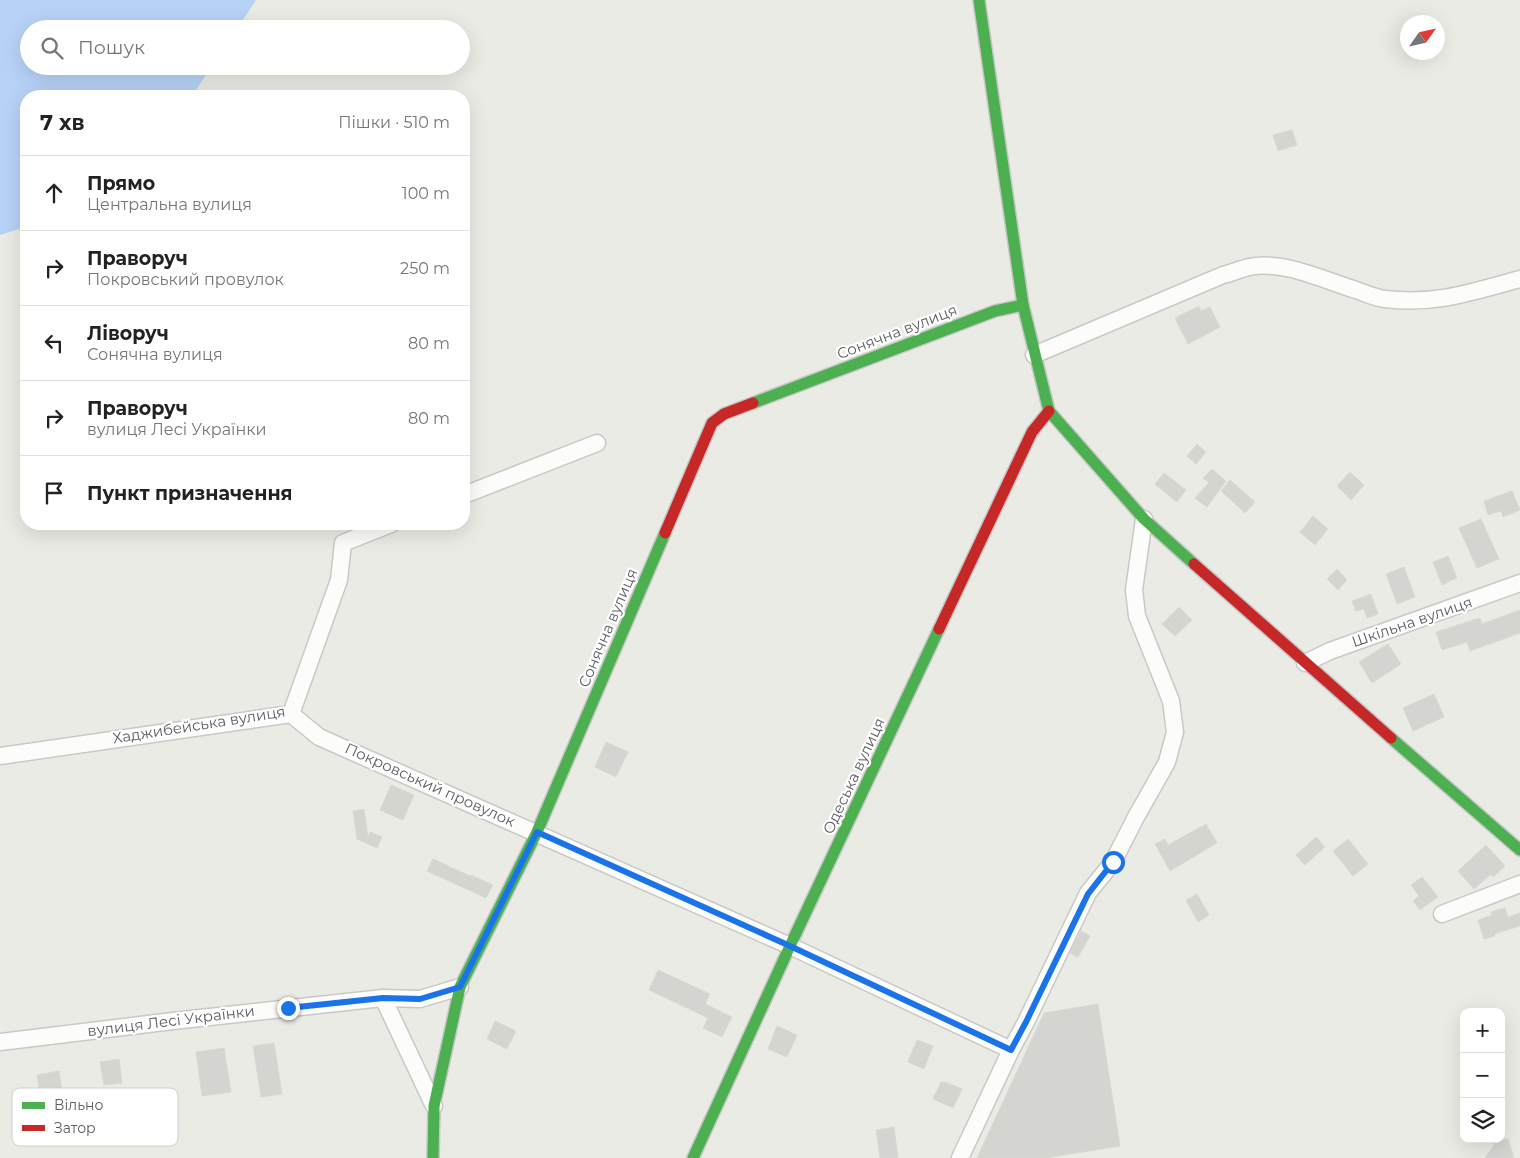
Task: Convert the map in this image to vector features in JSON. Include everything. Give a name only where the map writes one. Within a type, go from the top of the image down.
[{"type":"street","points":[[979,0],[1023,305],[1049,411],[1144,519],[1305,663],[1520,850]]},
{"type":"street","points":[[1034,355],[1223,276],[1249,267],[1270,266],[1292,269],[1383,299],[1409,301],[1435,300],[1467,294],[1520,278]]},
{"type":"street","name":"Сонячна вулиця","points":[[433,1158],[434,1106],[460,987],[537,832],[712,423],[724,414],[986,314],[1023,305]]},
{"type":"street","name":"Одеська вулиця","points":[[694,1158],[790,946],[1032,432],[1049,411]]},
{"type":"street","points":[[470,493],[597,443]]},
{"type":"street","points":[[960,1158],[1088,894],[1113,862],[1136,816],[1167,762],[1175,732],[1171,701],[1137,616],[1134,590],[1144,519]]},
{"type":"street","name":"Хаджибейська вулиця","points":[[0,756],[291,714],[339,580],[343,543],[376,530]]},
{"type":"street","name":"Шкільна вулиця","points":[[1305,663],[1330,651],[1520,583]]},
{"type":"street","name":"Покровський провулок","points":[[291,714],[319,737],[537,832],[790,946],[1011,1050]]},
{"type":"street","points":[[1442,914],[1520,884]]},
{"type":"street","name":"вулиця Лесі Українки","points":[[0,1042],[173,1020],[383,998],[420,999],[460,987]]},
{"type":"street","points":[[383,998],[434,1106]]},
{"type":"water","points":[[0,0],[256,0],[243,20],[20,20],[20,75],[206,75],[196,90],[20,90],[20,229],[0,235]]},
{"type":"building","points":[[1292,130],[1297,145],[1278,151],[1273,135]]},
{"type":"building","points":[[1199,306],[1201,311],[1210,307],[1220,327],[1188,344],[1175,318]]},
{"type":"building","points":[[1197,444],[1206,452],[1196,464],[1187,456]]},
{"type":"building","points":[[1212,469],[1226,481],[1207,507],[1195,498],[1209,483],[1203,478]]},
{"type":"building","points":[[1350,472],[1364,485],[1351,500],[1337,486]]},
{"type":"building","points":[[1164,473],[1186,490],[1177,502],[1155,484]]},
{"type":"building","points":[[1230,480],[1255,502],[1245,513],[1221,491]]},
{"type":"building","points":[[1512,491],[1520,510],[1503,517],[1501,511],[1488,515],[1484,501]]},
{"type":"building","points":[[1313,516],[1328,529],[1315,545],[1300,532]]},
{"type":"building","points":[[1481,519],[1499,559],[1477,568],[1459,528]]},
{"type":"building","points":[[1448,556],[1457,578],[1442,585],[1433,562]]},
{"type":"building","points":[[1404,567],[1415,597],[1397,604],[1386,574]]},
{"type":"building","points":[[1337,569],[1347,580],[1338,590],[1327,579]]},
{"type":"building","points":[[1371,594],[1378,614],[1367,618],[1364,609],[1356,611],[1352,601]]},
{"type":"building","points":[[1179,607],[1192,620],[1175,636],[1162,624]]},
{"type":"building","points":[[1520,610],[1520,633],[1470,651],[1467,642],[1442,650],[1436,632],[1480,618],[1482,624]]},
{"type":"building","points":[[1388,644],[1401,664],[1372,683],[1359,662]]},
{"type":"building","points":[[1434,694],[1444,717],[1413,731],[1403,708]]},
{"type":"building","points":[[606,742],[628,752],[616,777],[595,767]]},
{"type":"building","points":[[391,785],[414,795],[403,820],[380,810]]},
{"type":"building","points":[[364,809],[368,837],[370,832],[382,837],[377,848],[357,839],[353,811]]},
{"type":"building","points":[[1206,824],[1217,843],[1170,871],[1155,844],[1165,839],[1168,845]]},
{"type":"building","points":[[1316,837],[1325,847],[1305,865],[1296,855]]},
{"type":"building","points":[[1348,839],[1368,864],[1353,876],[1333,851]]},
{"type":"building","points":[[1486,845],[1505,866],[1493,877],[1491,874],[1474,889],[1458,871]]},
{"type":"building","points":[[433,859],[493,885],[486,898],[427,871]]},
{"type":"building","points":[[1422,877],[1438,897],[1420,910],[1413,901],[1419,896],[1411,885]]},
{"type":"building","points":[[1197,894],[1209,915],[1198,922],[1186,900]]},
{"type":"building","points":[[1505,908],[1508,917],[1520,913],[1520,926],[1484,939],[1478,920],[1492,915],[1491,912]]},
{"type":"building","points":[[1081,931],[1090,936],[1078,957],[1070,953]]},
{"type":"building","points":[[658,970],[710,994],[705,1004],[732,1017],[722,1037],[703,1028],[708,1018],[649,990]]},
{"type":"building","points":[[1098,1004],[1120,1146],[1046,1158],[977,1158],[1044,1013]]},
{"type":"building","points":[[495,1021],[516,1031],[507,1049],[487,1039]]},
{"type":"building","points":[[777,1026],[797,1035],[787,1057],[768,1049]]},
{"type":"building","points":[[917,1040],[933,1046],[924,1069],[908,1062]]},
{"type":"building","points":[[274,1043],[282,1094],[261,1097],[253,1046]]},
{"type":"building","points":[[224,1048],[231,1092],[202,1096],[196,1052]]},
{"type":"building","points":[[119,1059],[122,1083],[104,1085],[100,1062]]},
{"type":"building","points":[[59,1071],[61,1088],[39,1088],[37,1075]]},
{"type":"building","points":[[941,1082],[962,1089],[953,1108],[933,1099]]},
{"type":"building","points":[[894,1127],[898,1158],[880,1158],[876,1130]]},
{"type":"building","points":[[1505,1139],[1508,1139],[1514,1158],[1485,1158],[1494,1145],[1493,1143],[1505,1143]]},
{"type":"traffic: fast","points":[[979,0],[1023,305],[1049,411],[1144,519],[1194,564]]},
{"type":"traffic: fast","points":[[753,403],[995,311],[1023,305]]},
{"type":"traffic: fast","points":[[433,1158],[434,1106],[460,987],[537,832],[665,533]]},
{"type":"traffic: fast","points":[[693,1158],[939,629]]},
{"type":"traffic: fast","points":[[1391,738],[1520,850]]},
{"type":"traffic: jam","points":[[665,533],[712,423],[724,414],[753,403]]},
{"type":"traffic: jam","points":[[939,629],[1032,432],[1049,411]]},
{"type":"traffic: jam","points":[[1194,564],[1391,738]]},
{"type":"route","points":[[288,1008],[383,998],[420,999],[460,987],[537,832],[790,946],[1011,1050],[1088,894],[1113,862]]}]
